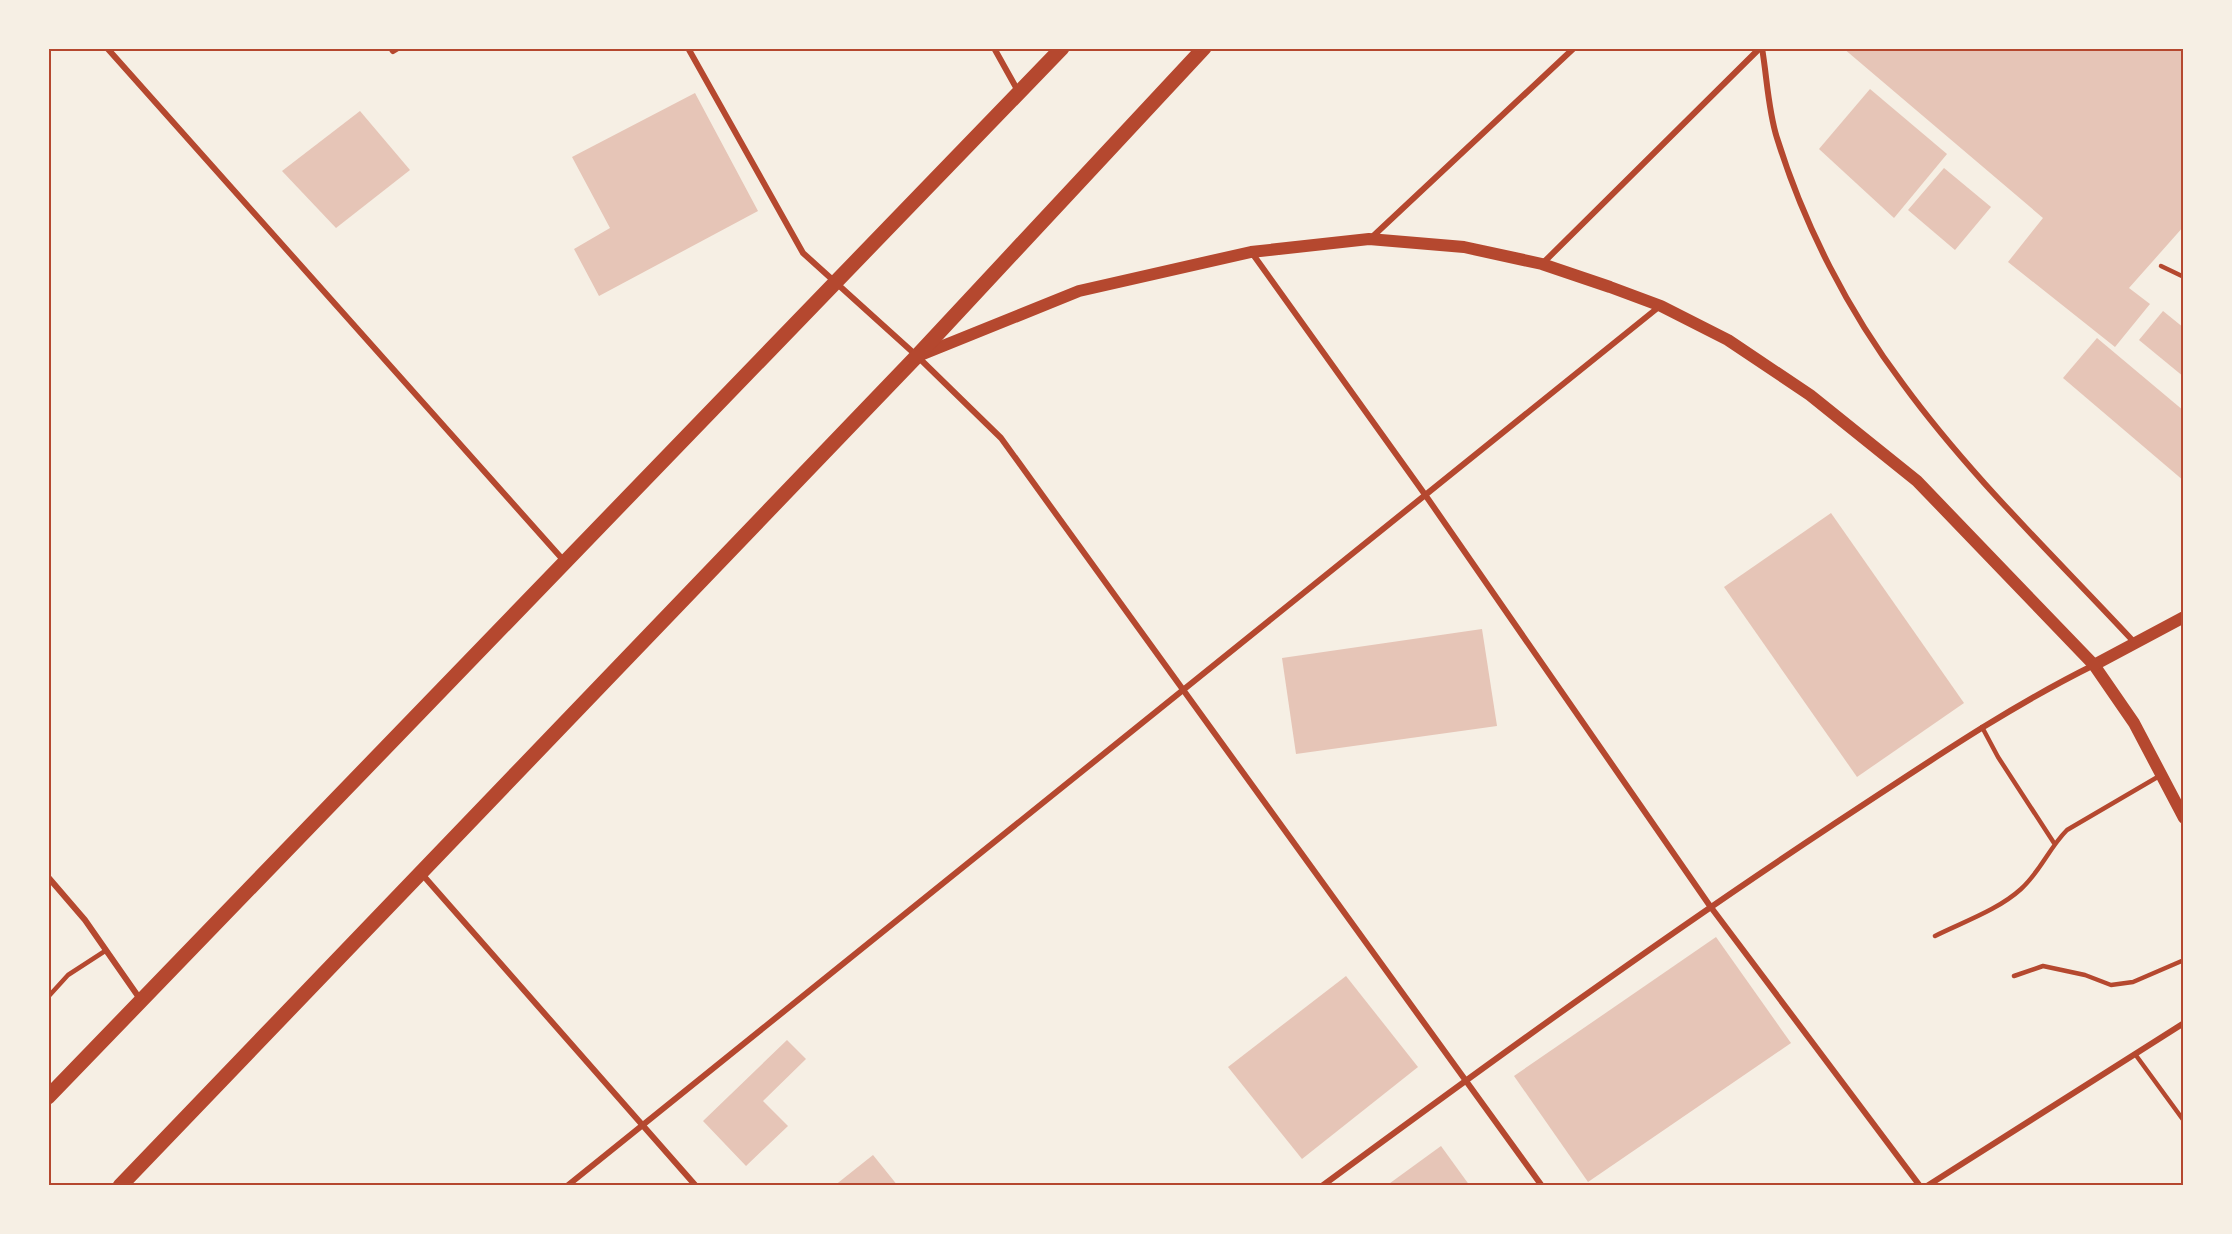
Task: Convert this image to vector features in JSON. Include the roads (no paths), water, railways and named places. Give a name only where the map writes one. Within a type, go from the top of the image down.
[{"type":"main road","points":[[48,1096],[1062,48]]},
{"type":"main road","points":[[120,1186],[917,356],[1204,48]]},
{"type":"main road","points":[[917,356],[1079,291],[1251,252],[1370,239],[1464,247],[1542,264],[1661,306],[1728,340],[1810,395],[1917,481],[2094,665],[2134,723],[2184,818]]},
{"type":"main road","points":[[2094,665],[2184,617]]},
{"type":"street","points":[[107,48],[565,562]]},
{"type":"street","points":[[688,48],[803,253],[917,356],[1001,438],[1467,1079],[1542,1186]]},
{"type":"street","points":[[994,48],[1019,91]]},
{"type":"street","points":[[1370,239],[1574,48]]},
{"type":"street","points":[[1542,264],[1761,48]]},
{"type":"street","points":[[1761,48],[1776,136],[1810,225],[1833,273],[1860,318],[1902,383],[1949,443],[2134,642]]},
{"type":"street","points":[[1251,252],[1426,496],[1710,906],[1920,1186]]},
{"type":"street","points":[[567,1186],[1661,306]]},
{"type":"street","points":[[1322,1186],[1467,1079],[1710,906],[1982,727],[2044,690],[2094,665]]},
{"type":"street","points":[[420,872],[696,1186]]},
{"type":"street","points":[[48,877],[84,920],[141,1000]]},
{"type":"street","points":[[1927,1186],[2184,1023]]},
{"type":"lane","points":[[2161,266],[2184,277]]},
{"type":"lane","points":[[1982,727],[1998,757],[2054,843]]},
{"type":"lane","points":[[1935,936],[1998,905],[2020,890],[2036,872],[2054,843],[2067,830],[2162,775]]},
{"type":"lane","points":[[48,997],[68,975],[105,951]]},
{"type":"lane","points":[[2013,976],[2043,966],[2085,975],[2111,985],[2133,982],[2184,960]]},
{"type":"lane","points":[[2135,1054],[2184,1121]]}]
